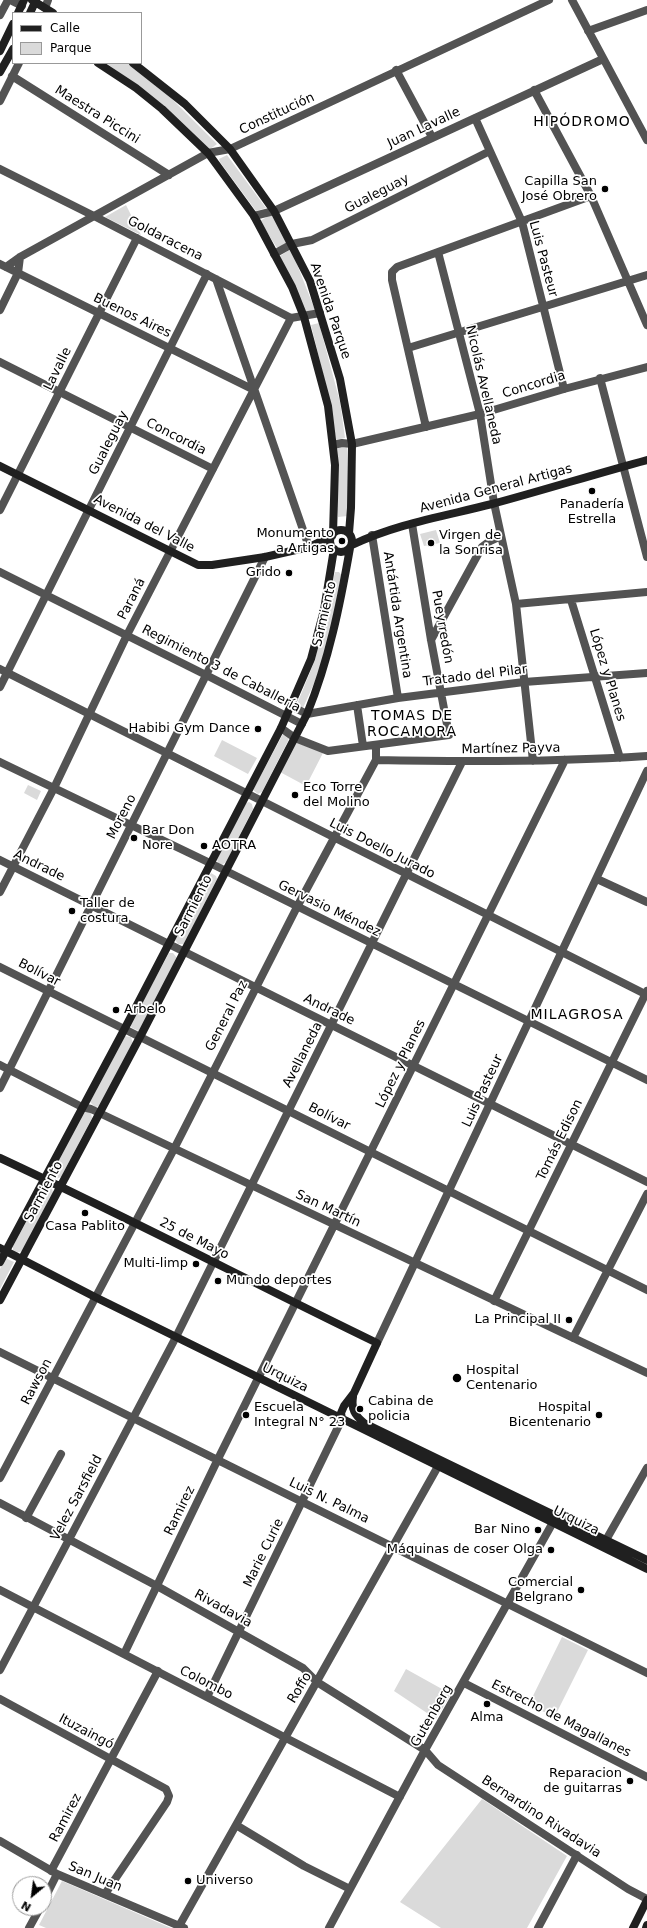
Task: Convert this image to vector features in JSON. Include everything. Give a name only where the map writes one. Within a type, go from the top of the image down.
[{"type":"main road","points":[[30,12],[35,1],[47,4]]},
{"type":"main road","points":[[0,51],[12,26]]},
{"type":"main road","points":[[0,72],[12,51]]},
{"type":"main road","name":"Avenida Parque","points":[[100,64],[136,88],[162,109],[208,153],[254,216],[292,287],[304,317],[328,406],[334,465],[332,535]]},
{"type":"main road","name":"Avenida Parque","points":[[134,64],[185,104],[230,149],[274,211],[310,281],[340,379],[352,444],[349,533]]},
{"type":"main road","name":"Avenida General Artigas","points":[[351,547],[372,536],[412,524],[494,503],[647,460]]},
{"type":"main road","name":"Avenida del Valle","points":[[0,466],[198,565],[212,565],[265,557],[309,547]]},
{"type":"main road","points":[[309,547],[342,530],[349,533],[372,536]]},
{"type":"main road","points":[[309,547],[333,549],[344,552],[351,547],[352,538],[349,533]]},
{"type":"main road","points":[[332,535],[330,541],[333,549]]},
{"type":"main road","name":"Sarmiento","points":[[0,1300],[140,1037],[307,714],[326,664],[338,614],[351,547]]},
{"type":"main road","name":"Sarmiento","points":[[0,1262],[3,1250],[44,1178],[124,1030],[168,943],[248,794],[287,716],[313,652],[324,610],[333,549]]},
{"type":"main road","name":"25 de Mayo","points":[[0,1158],[135,1222],[213,1263],[377,1343]]},
{"type":"main road","name":"Urquiza","points":[[3,1250],[342,1419],[440,1463],[555,1519],[647,1568]]},
{"type":"main road","name":"Luis Pasteur","points":[[342,1419],[341,1413],[344,1406],[354,1393],[377,1343]]},
{"type":"main road","name":"Urquiza","points":[[354,1393],[352,1406],[356,1416],[364,1423],[440,1463]]},
{"type":"main road","name":"Urquiza","points":[[555,1519],[606,1540],[647,1560]]},
{"type":"main road","points":[[633,1928],[647,1899]]},
{"type":"street","points":[[0,14],[9,0],[21,6]]},
{"type":"street","name":"Constitución","points":[[3,266],[169,176],[208,153],[230,149],[396,70],[549,0]]},
{"type":"street","points":[[572,0],[647,140]]},
{"type":"street","points":[[588,31],[647,10]]},
{"type":"street","name":"Juan Lavalle","points":[[254,216],[274,211],[603,59]]},
{"type":"street","points":[[0,101],[18,64]]},
{"type":"street","points":[[396,70],[432,137]]},
{"type":"street","name":"Maestra Piccini","points":[[12,76],[169,176]]},
{"type":"street","points":[[534,90],[591,196],[647,325]]},
{"type":"street","name":"Luis Pasteur","points":[[475,118],[522,222],[564,389]]},
{"type":"street","name":"Gualeguay","points":[[274,254],[292,244],[312,240],[490,151]]},
{"type":"street","name":"Goldaracena","points":[[0,169],[291,318]]},
{"type":"street","points":[[426,427],[392,280],[392,272],[397,267],[591,196]]},
{"type":"street","name":"Lavalle","points":[[0,510],[137,238]]},
{"type":"street","name":"Nicolás Avellaneda","points":[[438,252],[480,414],[494,503],[516,604],[533,761]]},
{"type":"street","points":[[0,310],[18,273],[20,257]]},
{"type":"street","name":"Buenos Aires","points":[[3,266],[254,390]]},
{"type":"street","name":"Gualeguay","points":[[0,687],[4,671],[46,595],[207,274]]},
{"type":"street","points":[[408,348],[647,275]]},
{"type":"street","points":[[216,279],[309,547]]},
{"type":"street","points":[[291,318],[304,317],[320,313]]},
{"type":"street","name":"Paraná","points":[[0,892],[54,788],[127,635],[291,318]]},
{"type":"street","name":"Concordia","points":[[0,362],[213,469]]},
{"type":"street","name":"Concordia","points":[[333,445],[342,443],[352,444],[480,414],[600,378],[647,366]]},
{"type":"street","points":[[600,378],[647,557]]},
{"type":"street","name":"Pueyrredón","points":[[376,745],[449,735],[431,640],[412,524]]},
{"type":"street","name":"Antártida Argentina","points":[[372,536],[398,698]]},
{"type":"street","points":[[431,640],[482,547],[501,536]]},
{"type":"street","name":"Moreno","points":[[0,1088],[265,557]]},
{"type":"street","name":"Regimiento 3 de Caballería","points":[[0,572],[206,674],[302,724]]},
{"type":"street","points":[[516,604],[647,592]]},
{"type":"street","name":"López y Planes","points":[[571,600],[620,758]]},
{"type":"street","name":"Luis Doello Jurado","points":[[4,671],[89,715],[168,752],[262,802],[562,953],[646,993]]},
{"type":"street","name":"Tratado del Pilar","points":[[307,714],[398,698],[524,682],[647,673]]},
{"type":"street","points":[[356,705],[363,746]]},
{"type":"street","points":[[291,706],[307,714]]},
{"type":"street","points":[[281,728],[295,738],[328,751],[376,745]]},
{"type":"street","name":"General Paz","points":[[95,1297],[174,1149],[254,988],[376,760],[376,745]]},
{"type":"street","name":"Martínez Payva","points":[[376,760],[462,762],[533,761],[647,756]]},
{"type":"street","name":"López y Planes","points":[[258,1378],[565,760]]},
{"type":"street","name":"Gervasio Méndez","points":[[0,762],[225,871],[647,1080]]},
{"type":"street","name":"Avellaneda","points":[[176,1337],[253,1187],[289,1110],[462,762]]},
{"type":"street","name":"Luis Pasteur","points":[[377,1343],[647,771]]},
{"type":"street","name":"Andrade","points":[[0,860],[184,951],[254,988],[332,1025],[647,1182]]},
{"type":"street","points":[[597,879],[647,902]]},
{"type":"street","name":"Bolívar","points":[[0,967],[647,1290]]},
{"type":"street","name":"Tomás Edison","points":[[494,1301],[646,993]]},
{"type":"street","name":"San Martín","points":[[0,1065],[82,1106],[647,1373]]},
{"type":"street","points":[[573,1338],[647,1194]]},
{"type":"street","name":"Rawson","points":[[0,1478],[95,1297]]},
{"type":"street","name":"Velez Sarsfield","points":[[0,1670],[176,1337]]},
{"type":"street","name":"Luis N. Palma","points":[[0,1352],[509,1603],[647,1673]]},
{"type":"street","name":"Ramirez","points":[[124,1654],[258,1378]]},
{"type":"street","name":"Marie Curie","points":[[207,1697],[342,1419]]},
{"type":"street","points":[[26,1518],[60,1454]]},
{"type":"street","name":"Roffo","points":[[181,1927],[285,1737],[440,1463]]},
{"type":"street","points":[[606,1540],[647,1468]]},
{"type":"street","name":"Rivadavia","points":[[0,1503],[68,1541],[157,1586],[304,1668],[317,1682],[425,1750]]},
{"type":"street","name":"Gutenberg","points":[[329,1928],[425,1750],[555,1519]]},
{"type":"street","name":"Colombo","points":[[0,1590],[400,1798]]},
{"type":"street","name":"Ramirez","points":[[52,1878],[158,1671]]},
{"type":"street","name":"Estrecho de Magallanes","points":[[464,1683],[647,1777]]},
{"type":"street","name":"Ituzaingó","points":[[0,1699],[166,1789],[169,1796],[167,1802],[105,1894]]},
{"type":"street","name":"Bernardino Rivadavia","points":[[425,1750],[438,1764],[647,1899]]},
{"type":"street","points":[[236,1825],[304,1866],[350,1889]]},
{"type":"street","name":"San Juan","points":[[0,1841],[54,1872],[181,1927]]},
{"type":"street","points":[[538,1928],[577,1855]]},
{"type":"street","points":[[29,1928],[36,1916]]},
{"type":"green space","points":[[107,64],[129,64],[170,97],[217,144],[209,150],[164,106]]},
{"type":"green space","points":[[227,155],[266,208],[256,211],[220,162],[219,159]]},
{"type":"green space","points":[[126,205],[141,235],[105,217]]},
{"type":"green space","points":[[272,214],[287,243],[277,248],[260,221]]},
{"type":"green space","points":[[291,249],[315,310],[306,313],[280,256]]},
{"type":"green space","points":[[319,323],[340,402],[345,438],[336,440],[330,402],[311,325]]},
{"type":"green space","points":[[347,445],[348,516],[338,517],[336,448]]},
{"type":"green space","points":[[436,530],[440,543],[424,546],[420,534]]},
{"type":"green space","points":[[335,572],[339,572],[342,576],[323,663],[303,708],[297,704],[315,660]]},
{"type":"green space","points":[[283,734],[289,737],[288,741],[262,792],[258,794],[253,790]]},
{"type":"green space","points":[[222,740],[257,758],[248,774],[214,756]]},
{"type":"green space","points":[[295,742],[325,749],[306,786],[280,772]]},
{"type":"green space","points":[[28,785],[41,791],[37,800],[24,793]]},
{"type":"green space","points":[[249,802],[252,804],[253,809],[226,862],[222,865],[218,863],[217,859],[246,803]]},
{"type":"green space","points":[[211,873],[216,876],[217,879],[184,944],[178,944],[175,940]]},
{"type":"green space","points":[[169,953],[173,953],[177,958],[139,1031],[132,1028],[130,1025]]},
{"type":"green space","points":[[125,1036],[131,1037],[133,1043],[100,1106],[95,1107],[90,1102]]},
{"type":"green space","points":[[84,1111],[91,1113],[92,1118],[61,1177],[56,1179],[51,1173]]},
{"type":"green space","points":[[46,1186],[52,1188],[53,1193],[22,1251],[17,1253],[13,1250],[13,1246]]},
{"type":"green space","points":[[5,1258],[14,1262],[0,1289],[0,1269]]},
{"type":"green space","points":[[562,1637],[588,1650],[555,1716],[528,1706]]},
{"type":"green space","points":[[406,1669],[451,1694],[436,1719],[394,1691]]},
{"type":"green space","points":[[482,1799],[567,1856],[527,1928],[441,1928],[400,1902]]},
{"type":"green space","points":[[62,1881],[171,1928],[46,1928],[39,1925],[44,1916],[52,1916],[52,1900]]},
{"type":"place","name":"Capilla San José Obrero","points":[[605,189]]},
{"type":"place","name":"Panadería Estrella","points":[[592,491]]},
{"type":"place","name":"Monumento a Artigas","points":[[342,541]]},
{"type":"place","name":"Virgen de la Sonrisa","points":[[431,543]]},
{"type":"place","name":"Grido","points":[[289,573]]},
{"type":"place","name":"Habibi Gym Dance","points":[[258,729]]},
{"type":"place","name":"Eco Torre del Molino","points":[[295,795]]},
{"type":"place","name":"Bar Don Nore","points":[[134,838]]},
{"type":"place","name":"AOTRA","points":[[204,846]]},
{"type":"place","name":"Taller de costura","points":[[72,911]]},
{"type":"place","name":"Arbelo","points":[[116,1010]]},
{"type":"place","name":"Casa Pablito","points":[[85,1213]]},
{"type":"place","name":"Multi-limp","points":[[196,1264]]},
{"type":"place","name":"Mundo deportes","points":[[218,1281]]},
{"type":"place","name":"La Principal II","points":[[569,1320]]},
{"type":"place","name":"Hospital Centenario","points":[[457,1378]]},
{"type":"place","name":"Cabina de policia","points":[[360,1409]]},
{"type":"place","name":"Escuela Integral N° 23","points":[[246,1415]]},
{"type":"place","name":"Hospital Bicentenario","points":[[599,1415]]},
{"type":"place","name":"Bar Nino","points":[[538,1530]]},
{"type":"place","name":"Máquinas de coser Olga","points":[[551,1550]]},
{"type":"place","name":"Comercial Belgrano","points":[[581,1590]]},
{"type":"place","name":"Alma","points":[[487,1704]]},
{"type":"place","name":"Reparacion de guitarras","points":[[630,1781]]},
{"type":"place","name":"Universo","points":[[188,1881]]},
{"type":"district","name":"HIPÓDROMO","points":[[582,122]]},
{"type":"district","name":"TOMAS DE ROCAMORA","points":[[412,724]]},
{"type":"district","name":"MILAGROSA","points":[[577,1015]]}]
